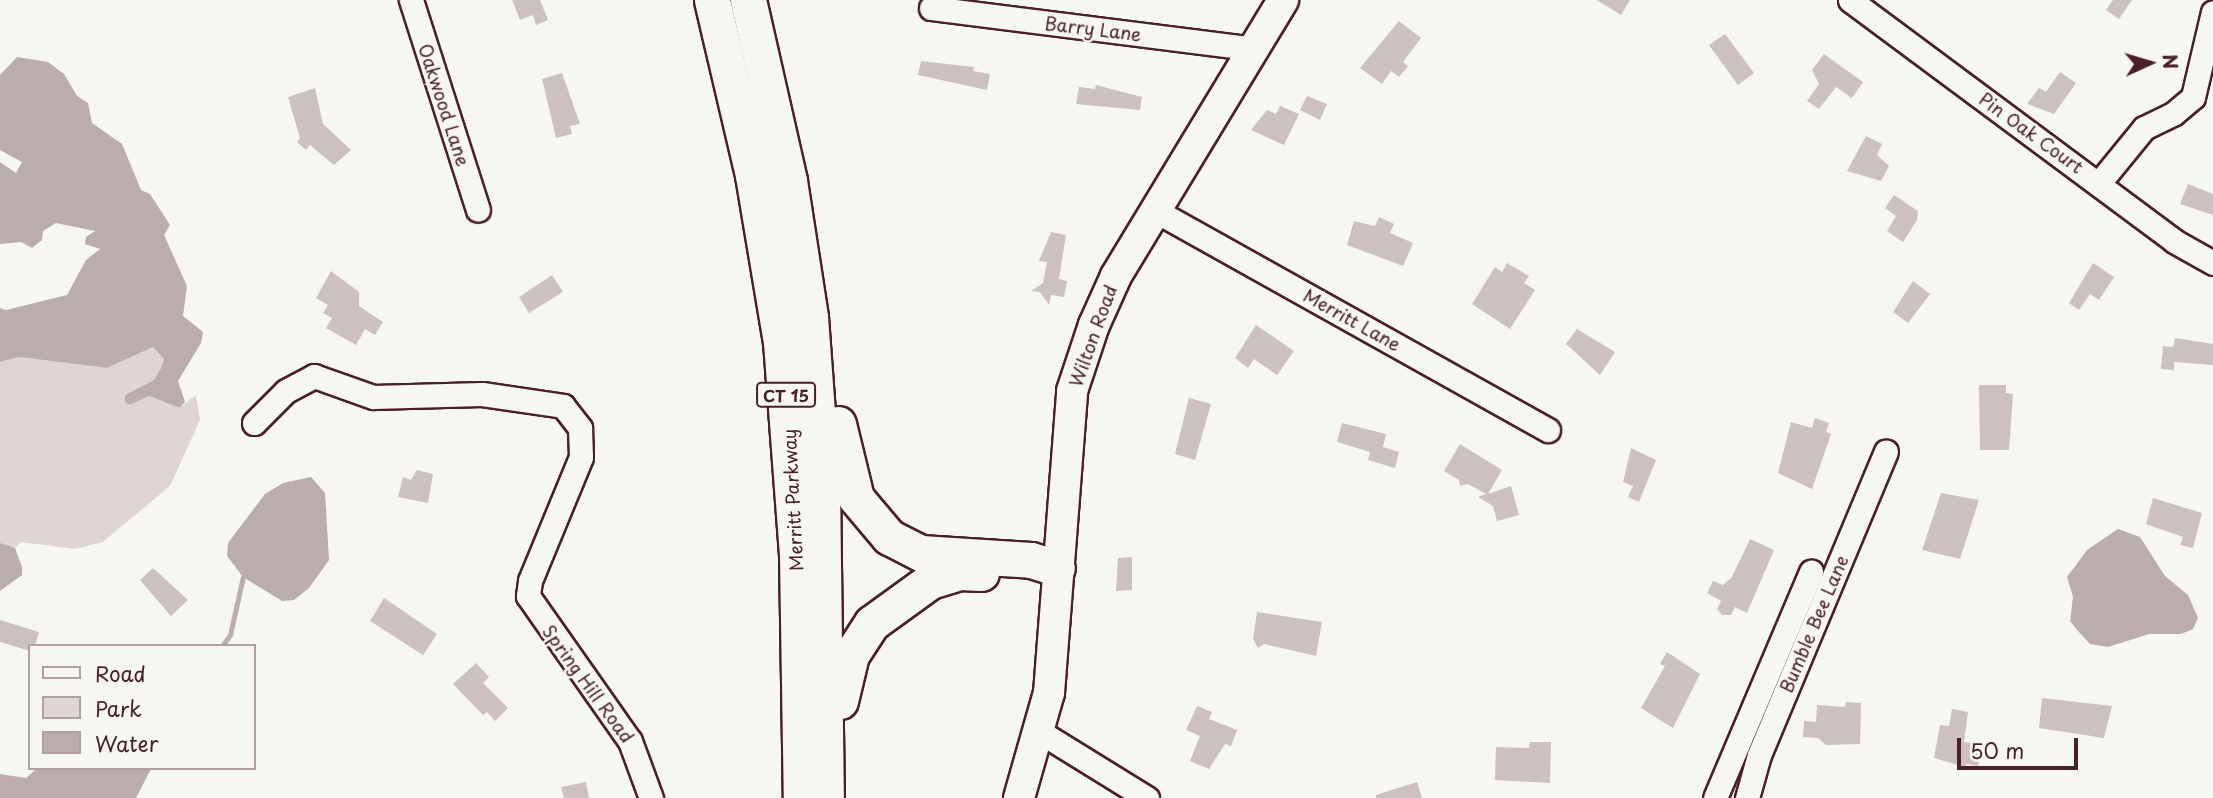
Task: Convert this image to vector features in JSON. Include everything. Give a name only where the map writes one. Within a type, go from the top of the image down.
[{"type":"highway","name":"Merritt Parkway","points":[[712,0],[753,175],[781,342],[797,542],[801,798]]},
{"type":"highway","name":"Merritt Parkway","points":[[748,0],[770,81],[800,249],[817,394],[825,577],[828,798]]},
{"type":"highway","points":[[770,81],[804,213],[841,451],[856,498],[889,537],[921,553],[1031,560],[1057,568]]},
{"type":"highway","points":[[828,798],[842,691],[850,654],[872,623],[930,581],[960,572],[1030,574],[1057,568]]},
{"type":"main road","name":"Wilton Road","points":[[1019,798],[1049,693],[1072,391],[1110,288],[1283,0]]},
{"type":"street","name":"Oakwood Lane","points":[[411,0],[478,211]]},
{"type":"street","name":"Pin Oak Court","points":[[1850,0],[2174,241],[2213,263]]},
{"type":"street","name":"Barry Lane","points":[[931,8],[1255,49]]},
{"type":"street","points":[[2099,183],[2144,128],[2173,114],[2193,97],[2213,12]]},
{"type":"street","name":"Merritt Lane","points":[[1156,211],[1548,430]]},
{"type":"street","name":"Spring Hill Road","points":[[254,423],[291,386],[314,376],[373,397],[482,394],[563,407],[580,428],[581,457],[560,518],[530,581],[528,596],[536,611],[631,741],[651,798]]},
{"type":"street","name":"Bumble Bee Lane","points":[[1747,798],[1759,755],[1886,452]]},
{"type":"street","points":[[1715,798],[1811,572]]},
{"type":"street","points":[[1040,732],[1147,798]]},
{"type":"green space","points":[[153,347],[164,359],[161,368],[154,380],[125,395],[130,405],[149,396],[180,408],[196,395],[200,420],[170,486],[103,542],[75,549],[21,542],[15,548],[0,543],[0,362],[19,357],[107,368]]},
{"type":"water","points":[[17,57],[48,62],[64,74],[77,96],[88,103],[92,123],[122,144],[141,190],[150,194],[170,225],[164,235],[187,286],[183,316],[203,332],[201,343],[178,381],[185,402],[180,408],[149,396],[130,405],[125,402],[125,395],[154,380],[161,368],[164,359],[153,347],[107,368],[19,357],[0,362],[0,308],[6,310],[67,295],[86,260],[100,249],[85,244],[86,237],[95,231],[56,223],[43,231],[42,240],[32,248],[21,242],[0,244],[0,162],[16,173],[22,162],[0,150],[0,75]]},
{"type":"water","points":[[311,477],[325,493],[329,560],[309,588],[294,600],[282,601],[243,577],[227,556],[228,543],[265,494],[283,483]]},
{"type":"water","points":[[2118,529],[2140,537],[2165,576],[2188,595],[2198,618],[2193,629],[2181,634],[2149,634],[2108,647],[2090,644],[2070,621],[2073,597],[2067,577],[2087,550]]},
{"type":"water","points":[[0,543],[15,548],[22,575],[0,591]]},
{"type":"water","points":[[35,770],[150,770],[136,798],[0,798],[0,774],[26,778]]},
{"type":"building","points":[[512,0],[540,0],[548,20],[536,25],[533,15],[520,20]]},
{"type":"building","points":[[1597,0],[1630,0],[1621,15]]},
{"type":"building","points":[[2113,0],[2132,0],[2119,19],[2106,10]]},
{"type":"building","points":[[1399,21],[1421,38],[1403,62],[1408,66],[1399,77],[1391,71],[1382,84],[1360,68]]},
{"type":"building","points":[[1725,34],[1754,73],[1738,85],[1709,45]]},
{"type":"building","points":[[1824,54],[1863,82],[1852,98],[1836,87],[1819,109],[1807,101],[1819,84],[1812,70]]},
{"type":"building","points":[[921,61],[974,67],[973,71],[990,74],[987,90],[918,75]]},
{"type":"building","points":[[2060,72],[2076,83],[2054,114],[2027,104],[2039,88],[2046,92]]},
{"type":"building","points":[[562,73],[580,124],[570,126],[572,134],[556,138],[542,79]]},
{"type":"building","points":[[1096,85],[1142,97],[1140,110],[1076,104],[1079,87],[1095,89]]},
{"type":"building","points":[[315,88],[323,124],[351,150],[334,165],[310,145],[306,150],[297,142],[300,138],[288,97]]},
{"type":"building","points":[[1307,96],[1327,104],[1320,120],[1300,110]]},
{"type":"building","points":[[1280,106],[1299,114],[1284,145],[1251,130],[1267,110],[1276,114]]},
{"type":"building","points":[[1866,136],[1882,144],[1877,155],[1889,166],[1881,181],[1847,171]]},
{"type":"building","points":[[2188,184],[2213,194],[2213,215],[2180,204]]},
{"type":"building","points":[[1894,195],[1918,211],[1917,220],[1903,242],[1887,231],[1896,216],[1885,208]]},
{"type":"building","points":[[1379,217],[1394,224],[1390,233],[1413,243],[1403,266],[1347,245],[1354,221],[1375,226]]},
{"type":"building","points":[[1051,232],[1066,235],[1059,279],[1067,281],[1064,297],[1051,295],[1049,305],[1040,292],[1031,291],[1043,283],[1047,262],[1039,261]]},
{"type":"building","points":[[1507,263],[1529,276],[1524,283],[1535,290],[1510,329],[1472,304],[1495,267],[1502,272]]},
{"type":"building","points":[[2093,263],[2114,277],[2099,300],[2090,294],[2079,310],[2069,303]]},
{"type":"building","points":[[331,271],[359,292],[359,306],[383,322],[375,335],[365,329],[356,345],[326,328],[332,318],[323,313],[328,305],[316,298]]},
{"type":"building","points":[[552,275],[563,292],[529,313],[519,297]]},
{"type":"building","points":[[1913,281],[1930,294],[1908,323],[1893,312]]},
{"type":"building","points":[[1256,325],[1294,351],[1277,375],[1254,359],[1248,368],[1235,358]]},
{"type":"building","points":[[1577,329],[1615,352],[1600,375],[1566,344]]},
{"type":"building","points":[[2175,338],[2213,344],[2213,365],[2174,362],[2174,370],[2161,369],[2163,346],[2173,347]]},
{"type":"building","points":[[1979,385],[2006,385],[2006,393],[2013,394],[2009,450],[1980,450]]},
{"type":"building","points":[[1189,398],[1211,404],[1195,460],[1175,454]]},
{"type":"building","points":[[1815,418],[1829,423],[1826,432],[1831,434],[1812,489],[1778,473],[1791,422],[1812,428]]},
{"type":"building","points":[[1342,423],[1386,434],[1383,447],[1399,452],[1395,468],[1368,460],[1370,452],[1337,442]]},
{"type":"building","points":[[1460,444],[1502,470],[1488,494],[1511,486],[1519,515],[1497,521],[1493,506],[1478,497],[1486,494],[1468,484],[1460,486],[1459,480],[1444,471]]},
{"type":"building","points":[[1631,448],[1656,460],[1639,502],[1628,497],[1633,486],[1623,482]]},
{"type":"building","points":[[417,470],[433,474],[428,503],[398,497],[403,477],[411,480]]},
{"type":"building","points":[[1941,493],[1979,500],[1960,559],[1922,550]]},
{"type":"building","points":[[2153,498],[2202,513],[2193,548],[2180,545],[2183,537],[2146,524]]},
{"type":"building","points":[[1750,539],[1774,550],[1747,613],[1735,607],[1731,615],[1722,615],[1717,609],[1721,601],[1707,593],[1713,581],[1723,585],[1732,577]]},
{"type":"building","points":[[1132,557],[1132,590],[1116,591],[1118,558]]},
{"type":"building","points":[[153,568],[188,600],[171,616],[140,580]]},
{"type":"building","points":[[384,598],[437,634],[423,655],[370,621]]},
{"type":"building","points":[[1257,612],[1322,622],[1316,656],[1264,644],[1258,648],[1253,639]]},
{"type":"building","points":[[0,620],[39,632],[36,644],[28,644],[28,650],[0,642]]},
{"type":"building","points":[[1667,652],[1700,674],[1673,728],[1641,708],[1665,666],[1660,664]]},
{"type":"building","points":[[476,663],[489,677],[483,683],[508,708],[495,721],[487,712],[483,715],[453,684]]},
{"type":"building","points":[[2042,698],[2112,706],[2104,738],[2039,728]]},
{"type":"building","points":[[1846,702],[1861,703],[1860,744],[1826,745],[1818,738],[1803,737],[1804,721],[1816,722],[1817,705],[1845,707]]},
{"type":"building","points":[[1197,706],[1212,712],[1209,719],[1237,730],[1231,746],[1225,744],[1209,769],[1190,761],[1200,736],[1186,730]]},
{"type":"building","points":[[1952,709],[1968,712],[1964,742],[1982,745],[1978,766],[1967,764],[1961,770],[1958,765],[1934,758],[1940,725],[1949,726]]},
{"type":"building","points":[[1530,742],[1551,742],[1550,783],[1495,780],[1496,747],[1529,748]]},
{"type":"building","points":[[586,782],[589,798],[564,798],[561,787]]},
{"type":"building","points":[[1417,782],[1422,798],[1376,798],[1376,795]]},
{"type":"waterway","points":[[223,644],[230,635],[243,577]]}]
